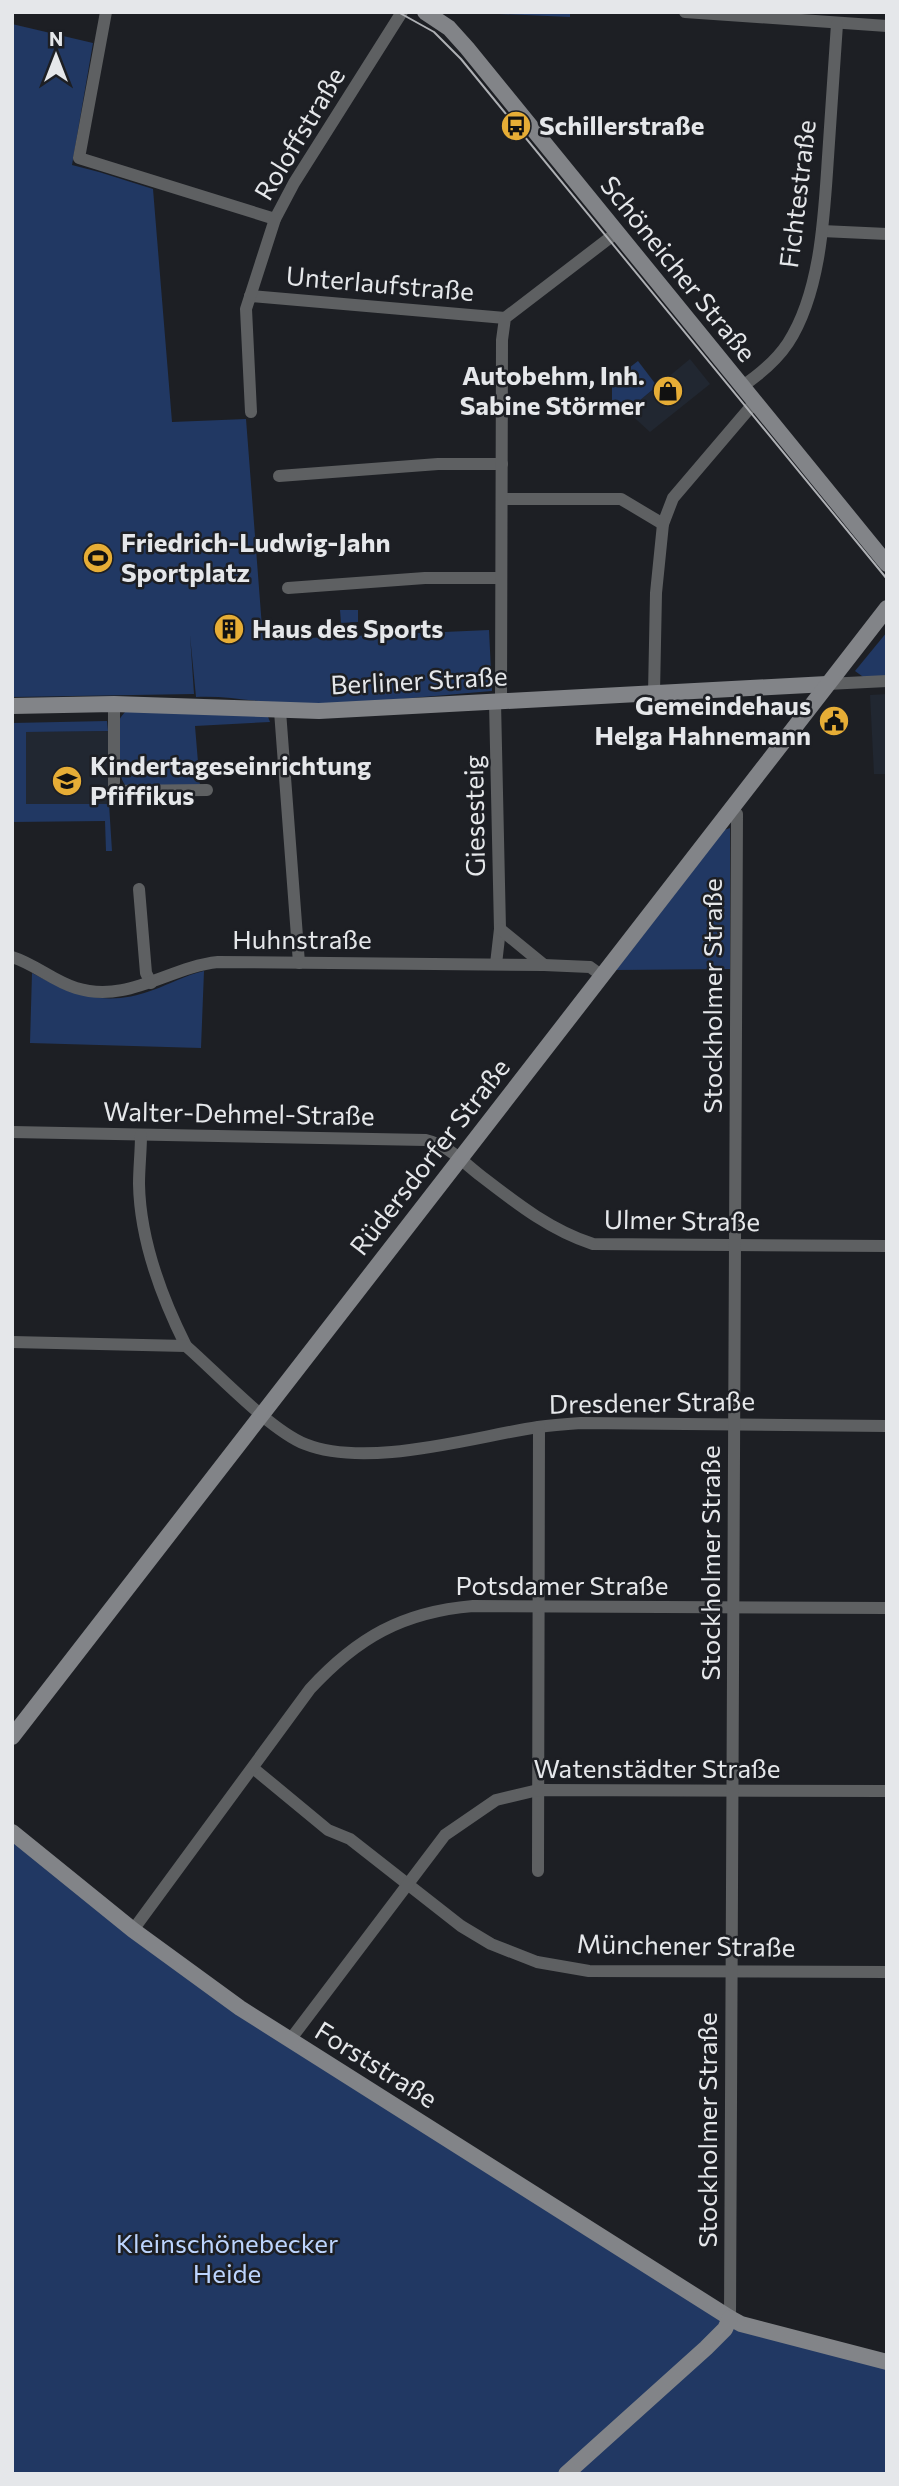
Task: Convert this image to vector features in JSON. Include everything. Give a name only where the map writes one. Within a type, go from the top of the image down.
[{"type":"street","points":[[106,12],[79,158],[275,219]]},
{"type":"street","name":"Roloffstraße","points":[[251,412],[246,309],[275,219],[290,190],[402,12]]},
{"type":"street","name":"Schöneicher Straße","points":[[425,12],[449,28],[467,48],[887,564]]},
{"type":"street","points":[[685,12],[887,26]]},
{"type":"street","name":"Fichtestraße","points":[[741,387],[774,361],[794,332],[809,292],[822,231],[837,23]]},
{"type":"street","points":[[822,231],[887,234]]},
{"type":"street","points":[[505,318],[616,233]]},
{"type":"street","name":"Unterlaufstraße","points":[[250,296],[505,318]]},
{"type":"street","name":"Giesesteig","points":[[496,964],[500,929],[498,702],[502,340],[505,318]]},
{"type":"street","points":[[654,693],[656,593],[663,524],[673,498],[754,402]]},
{"type":"street","points":[[279,475],[438,464],[502,464]]},
{"type":"street","points":[[502,499],[621,499],[663,524]]},
{"type":"street","points":[[288,588],[425,578],[501,578]]},
{"type":"street","name":"Rüdersdorfer Straße","points":[[12,1737],[887,608]]},
{"type":"street","points":[[827,684],[887,681]]},
{"type":"street","name":"Berliner Straße","points":[[12,706],[114,704],[280,711],[827,684]]},
{"type":"street","points":[[114,704],[114,791],[207,790]]},
{"type":"street","points":[[280,711],[299,963]]},
{"type":"street","name":"Stockholmer Straße","points":[[730,2318],[737,814],[731,811]]},
{"type":"street","points":[[139,889],[146,974],[151,983]]},
{"type":"street","points":[[500,929],[544,965]]},
{"type":"street","name":"Huhnstraße","points":[[12,957],[24,960],[76,988],[113,992],[151,983],[180,970],[206,964],[544,965],[590,967],[601,975]]},
{"type":"street","name":"Walter-Dehmel-Straße","points":[[12,1132],[426,1140],[436,1143],[460,1159]]},
{"type":"street","points":[[12,1342],[186,1346],[161,1291],[147,1240],[139,1186],[141,1135]]},
{"type":"street","name":"Ulmer Straße","points":[[460,1159],[533,1215],[574,1238],[593,1244],[887,1245]]},
{"type":"street","name":"Dresdener Straße","points":[[186,1346],[262,1414],[291,1436],[306,1444],[355,1452],[408,1450],[539,1427],[581,1423],[887,1426]]},
{"type":"street","points":[[538,1871],[539,1427]]},
{"type":"street","name":"Potsdamer Straße","points":[[133,1930],[310,1689],[340,1659],[372,1635],[391,1625],[448,1608],[887,1608]]},
{"type":"street","name":"Münchener Straße","points":[[253,1768],[328,1829],[350,1839],[461,1926],[491,1944],[537,1962],[589,1971],[887,1972]]},
{"type":"street","name":"Watenstädter Straße","points":[[289,2040],[445,1835],[496,1800],[538,1790],[887,1791]]},
{"type":"street","name":"Forststraße","points":[[12,1832],[133,1930],[240,2008],[730,2318],[762,2330],[887,2362]]},
{"type":"street","points":[[566,2474],[706,2348],[724,2329],[730,2318]]},
{"type":"shaded area","points":[[690,359],[710,384],[650,432],[627,411]]},
{"type":"shaded area","points":[[887,694],[887,774],[874,774],[870,695]]},
{"type":"shaded area","name":"Kindertageseinrichtung Pfiffikus","points":[[108,731],[109,804],[26,804],[26,732]]},
{"type":"green space","points":[[454,12],[570,12],[570,17]]},
{"type":"green space","points":[[12,24],[93,43],[72,165],[153,189],[172,422],[246,419],[263,640],[489,630],[492,691],[322,704],[196,697],[190,635],[194,694],[12,697]]},
{"type":"green space","points":[[638,361],[657,386],[627,411],[612,411],[612,381]]},
{"type":"green space","points":[[340,610],[358,610],[358,622],[341,623]]},
{"type":"green space","points":[[887,632],[887,679],[866,679],[855,671]]},
{"type":"green space","points":[[128,709],[267,714],[270,722],[195,726],[200,786],[127,787],[119,767],[117,738],[119,722]]},
{"type":"green space","points":[[107,721],[108,731],[26,732],[26,804],[109,804],[112,851],[106,851],[105,821],[12,822],[12,723]]},
{"type":"green space","points":[[730,828],[730,969],[616,970],[724,830]]},
{"type":"green space","points":[[204,971],[201,1048],[30,1043],[32,973],[76,993],[120,998],[153,990]]},
{"type":"green space","name":"Kleinschönebecker Heide","points":[[12,1838],[220,2000],[714,2314],[887,2368],[887,2474],[12,2474]]},
{"type":"tram line","points":[[398,12],[434,32],[461,59],[887,579]]},
{"type":"place","name":"Schillerstraße","points":[[516,126]]},
{"type":"place","name":"Autobehm, Inh. Sabine Störmer","points":[[668,391]]},
{"type":"place","name":"Friedrich-Ludwig-Jahn Sportplatz","points":[[98,558]]},
{"type":"place","name":"Haus des Sports","points":[[229,629]]},
{"type":"place","name":"Gemeindehaus Helga Hahnemann","points":[[834,721]]},
{"type":"place","name":"Kindertageseinrichtung Pfiffikus","points":[[67,781]]}]
